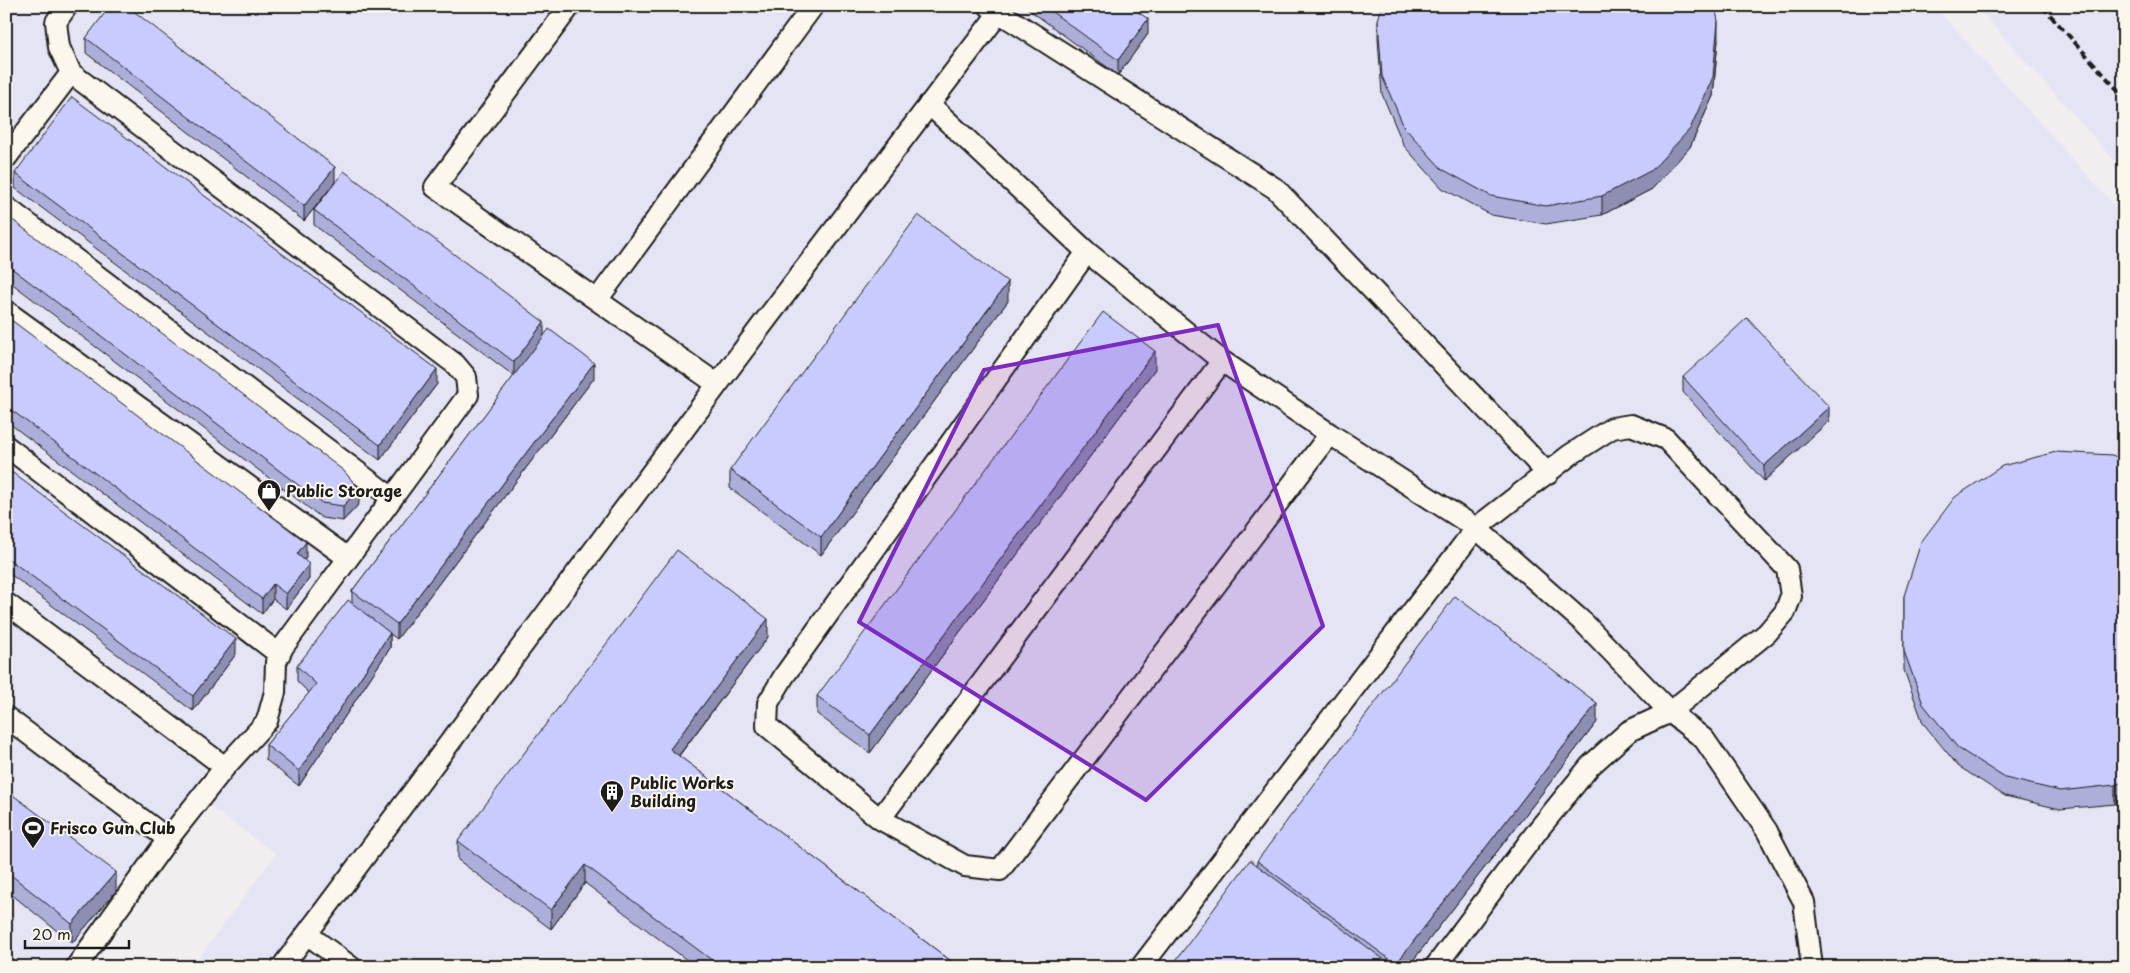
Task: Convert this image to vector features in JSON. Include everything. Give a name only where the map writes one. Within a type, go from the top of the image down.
[{"type":"lane","points":[[66,6],[56,22],[59,47],[72,73],[455,364],[466,377],[468,395],[283,647],[276,662],[275,692],[267,721],[225,767],[168,839],[76,967]]},
{"type":"lane","points":[[570,6],[435,187],[718,384]]},
{"type":"lane","points":[[597,300],[813,6]]},
{"type":"lane","points":[[282,967],[929,104],[994,10],[1276,189],[1548,474]]},
{"type":"lane","points":[[6,158],[72,73]]},
{"type":"lane","points":[[929,104],[1087,252],[1222,361],[1330,434],[1476,528],[1584,623],[1670,712],[1704,739],[1767,831],[1804,902],[1812,967]]},
{"type":"lane","points":[[6,207],[392,498]]},
{"type":"lane","points":[[1087,252],[784,676],[768,703],[767,726],[880,819],[965,866],[1000,870],[1330,434]]},
{"type":"lane","points":[[6,310],[348,558]]},
{"type":"lane","points":[[880,819],[1222,361]]},
{"type":"lane","points":[[1141,967],[1476,528],[1548,474],[1570,455],[1612,428],[1631,425],[1649,431],[1666,439],[1787,569],[1791,596],[1785,612],[1767,633],[1670,712],[1629,731],[1590,766],[1538,830],[1435,967]]},
{"type":"lane","points":[[6,446],[279,654]]},
{"type":"lane","points":[[6,603],[225,767]]},
{"type":"lane","points":[[6,717],[168,839]]},
{"type":"lane","points":[[307,934],[351,967]]},
{"type":"highlighted area","points":[[1218,325],[1323,626],[1146,800],[859,622],[984,370]]},
{"type":"shaded area","points":[[6,6],[1934,6],[2124,216],[2124,967],[192,967],[276,854],[190,792],[65,967],[6,967]]},
{"type":"shaded area","points":[[1976,6],[2124,6],[2124,171]]},
{"type":"building","points":[[110,6],[127,6],[335,167],[304,206],[86,38]]},
{"type":"building","points":[[1044,6],[1130,6],[1148,19],[1118,60]]},
{"type":"building","points":[[1382,6],[1715,6],[1718,21],[1713,77],[1690,129],[1652,170],[1602,196],[1546,206],[1491,196],[1442,169],[1404,127],[1382,76],[1378,20]]},
{"type":"building","points":[[72,97],[437,369],[380,445],[15,173]]},
{"type":"building","points":[[344,171],[544,322],[514,362],[314,210]]},
{"type":"building","points":[[6,215],[344,471],[359,489],[343,506],[322,503],[6,264]]},
{"type":"building","points":[[918,215],[1008,282],[821,537],[730,470]]},
{"type":"building","points":[[1103,312],[1155,351],[870,735],[817,696]]},
{"type":"building","points":[[6,316],[306,542],[297,554],[309,564],[286,594],[273,584],[262,599],[6,406]]},
{"type":"building","points":[[1747,318],[1829,407],[1764,466],[1683,377]]},
{"type":"building","points":[[549,329],[594,363],[397,624],[352,591]]},
{"type":"building","points":[[2056,452],[2112,455],[2124,460],[2124,781],[2115,785],[2060,791],[2005,778],[1958,748],[1923,704],[1904,651],[1904,596],[1921,542],[1955,497],[2002,466]]},
{"type":"building","points":[[6,468],[236,639],[193,696],[6,557]]},
{"type":"building","name":"Public Works Building","points":[[677,550],[768,619],[670,749],[959,967],[721,967],[585,865],[551,910],[458,841]]},
{"type":"building","points":[[1455,596],[1597,703],[1396,964],[1257,861]]},
{"type":"building","points":[[348,600],[390,633],[299,771],[266,745],[316,684],[297,666]]},
{"type":"building","name":"Frisco Gun Club","points":[[6,790],[116,872],[72,924],[6,871]]},
{"type":"building","points":[[1250,860],[1390,964],[1388,967],[1171,967]]},
{"type":"railway","points":[[2042,6],[2124,97]]},
{"type":"place","name":"Public Storage","points":[[269,512]]},
{"type":"place","name":"Public Works Building","points":[[612,813]]},
{"type":"place","name":"Frisco Gun Club","points":[[33,849]]}]
